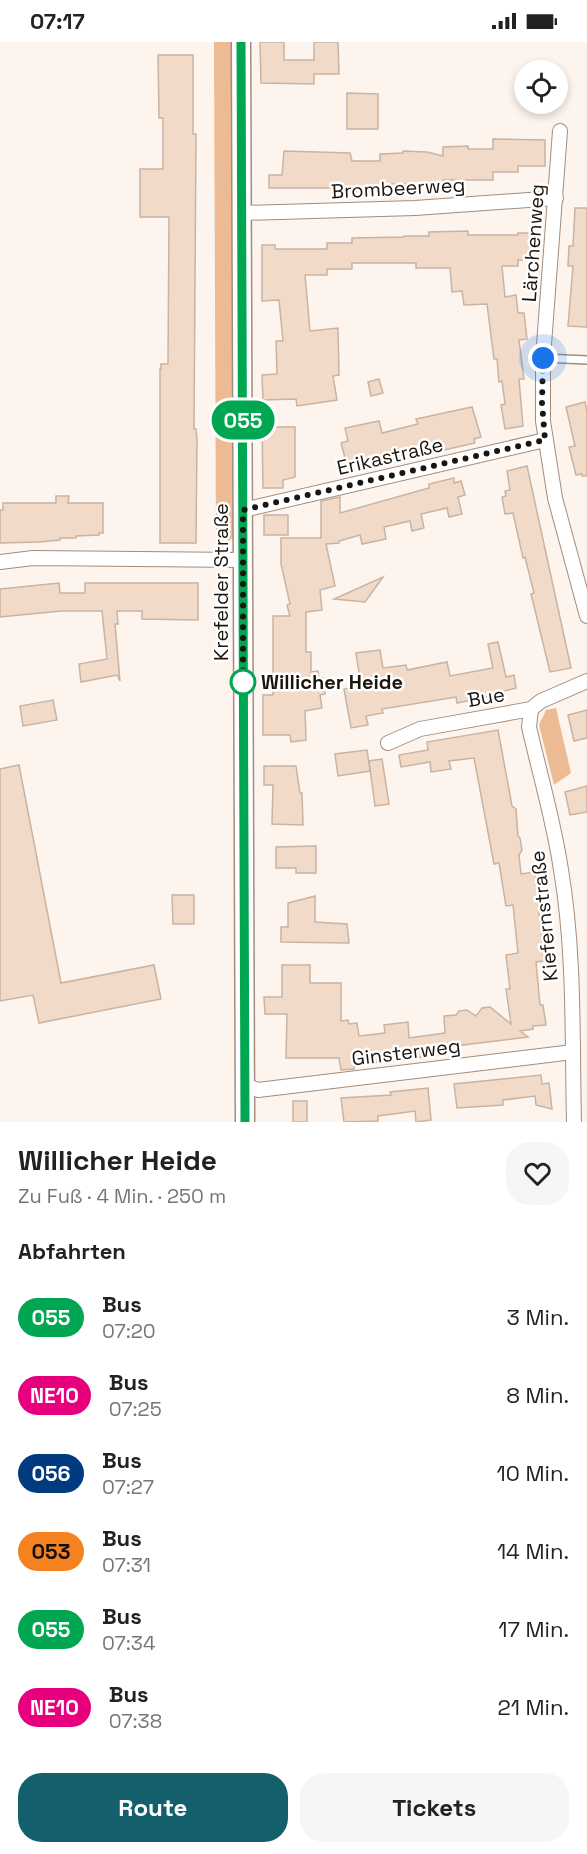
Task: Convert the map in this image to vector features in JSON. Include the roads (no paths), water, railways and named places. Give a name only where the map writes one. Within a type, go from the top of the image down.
[{"type":"main road","name":"Krefelder Straße","points":[[241,42],[245,1122]]},
{"type":"street","name":"Lärchenweg","points":[[560,131],[543,358],[542,403],[545,440],[555,498],[583,591],[587,616]]},
{"type":"street","name":"Brombeerweg","points":[[242,213],[415,208],[556,198]]},
{"type":"street","name":"Erikastraße","points":[[243,510],[545,440]]},
{"type":"street","points":[[0,562],[33,558],[243,560]]},
{"type":"street","name":"Bue","points":[[388,743],[420,729],[531,710],[538,702],[587,681]]},
{"type":"street","name":"Kiefernstraße","points":[[531,710],[528,717],[529,727],[559,858],[564,892],[571,962],[574,1122]]},
{"type":"street","name":"Ginsterweg","points":[[245,1085],[258,1090],[573,1052]]},
{"type":"lane","points":[[543,358],[587,360]]},
{"type":"place","name":"Willicher Heide","points":[[243,682]]}]
